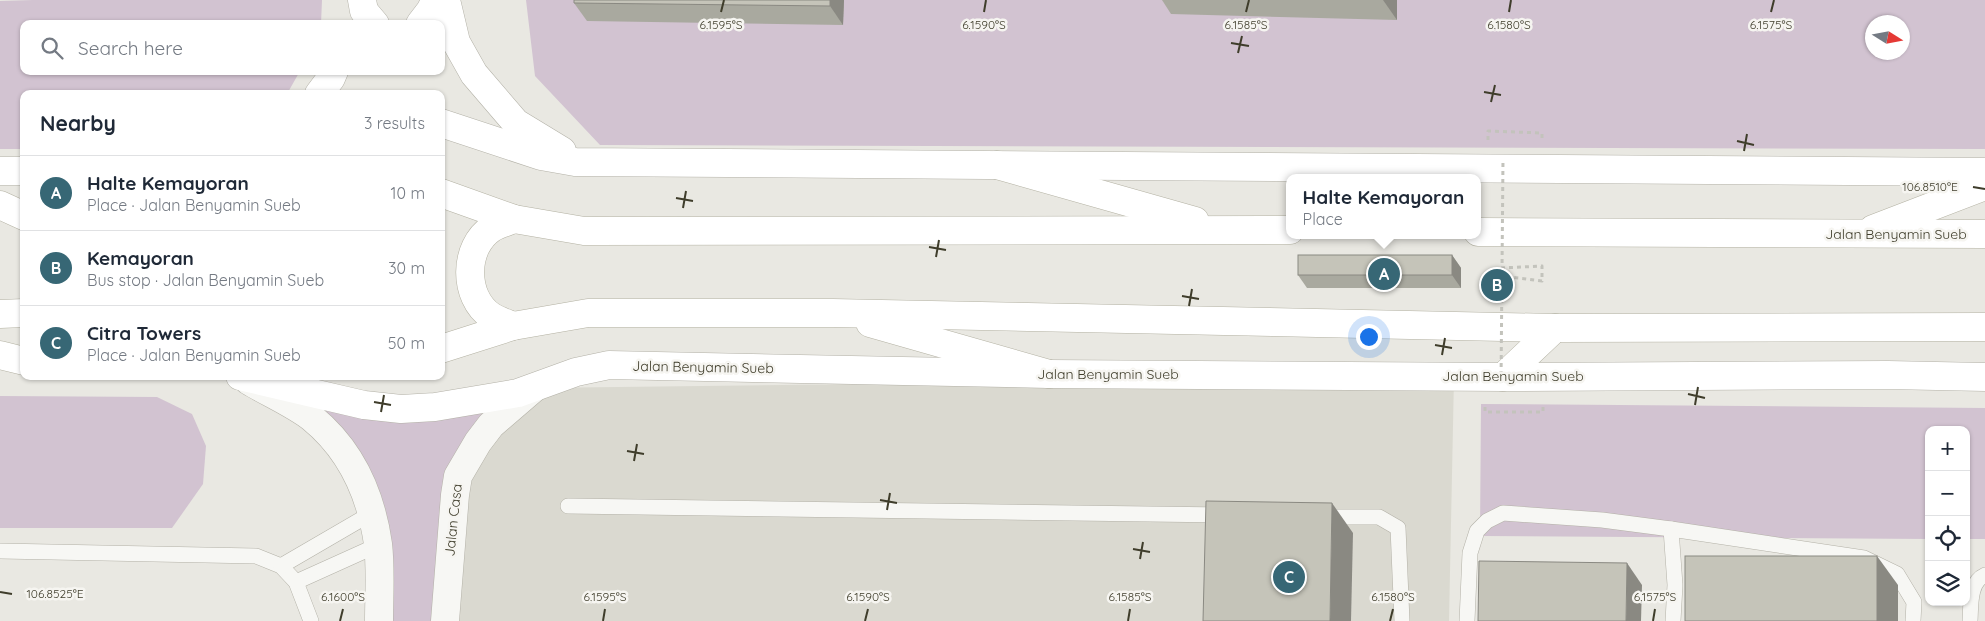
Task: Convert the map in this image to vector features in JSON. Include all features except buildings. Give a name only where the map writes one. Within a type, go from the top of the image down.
[{"type":"main road","points":[[354,20],[361,0]]},
{"type":"main road","points":[[361,0],[364,12],[371,20]]},
{"type":"main road","points":[[423,20],[436,0]]},
{"type":"main road","points":[[446,0],[456,42],[474,74],[516,123],[556,146],[575,162]]},
{"type":"main road","points":[[322,90],[332,75]]},
{"type":"main road","points":[[445,124],[541,156],[575,162],[1985,172]]},
{"type":"main road","points":[[996,165],[1226,230]]},
{"type":"main road","points":[[0,171],[20,171]]},
{"type":"main road","points":[[1858,234],[1985,186]]},
{"type":"main road","points":[[445,194],[514,219],[584,231],[1286,230]]},
{"type":"main road","points":[[0,205],[20,216]]},
{"type":"main road","points":[[0,220],[20,218]]},
{"type":"main road","points":[[513,326],[490,316],[475,297],[469,272],[475,248],[491,229],[514,219]]},
{"type":"main road","name":"Jalan Benyamin Sueb","points":[[1481,232],[1985,234]]},
{"type":"main road","points":[[0,314],[20,313]]},
{"type":"main road","points":[[445,348],[513,326],[588,313],[833,313],[1555,328],[1985,327]]},
{"type":"main road","points":[[833,313],[1049,374]]},
{"type":"main road","points":[[1502,380],[1555,328]]},
{"type":"main road","points":[[0,355],[20,360]]},
{"type":"main road","name":"Jalan Benyamin Sueb","points":[[257,380],[364,405],[401,409],[435,407],[518,393],[576,372],[609,365],[1049,374],[1502,380],[1888,375],[1985,377]]},
{"type":"main road","points":[[0,367],[20,367]]},
{"type":"street","points":[[247,380],[311,417],[334,440],[354,467],[364,485],[378,545],[379,621]]},
{"type":"street","name":"Jalan Casa","points":[[445,621],[458,476],[491,425],[534,388]]},
{"type":"lane","points":[[568,506],[1240,515]]},
{"type":"lane","points":[[281,566],[372,513]]},
{"type":"lane","points":[[1468,621],[1470,553],[1477,531],[1486,521],[1503,513],[1602,520],[1864,558],[1897,574],[1914,602],[1913,621]]},
{"type":"lane","points":[[1309,516],[1379,517],[1398,528],[1402,621]]},
{"type":"lane","points":[[1671,529],[1675,585],[1673,621]]},
{"type":"lane","points":[[296,582],[378,545]]},
{"type":"lane","points":[[0,551],[256,556],[281,566],[296,582],[311,621]]},
{"type":"lane","points":[[1970,621],[1974,586],[1981,576],[1985,575]]},
{"type":"path","points":[[1502,380],[1500,268],[1503,159]]},
{"type":"path","points":[[1500,268],[1542,266],[1542,281],[1510,277]]},
{"type":"shaded area","points":[[322,0],[321,20],[20,20],[20,75],[298,75],[289,90],[20,90],[20,149],[0,149],[0,1]]},
{"type":"shaded area","points":[[526,0],[1985,0],[1985,149],[600,145],[535,76]]},
{"type":"shaded area","points":[[1454,377],[1449,621],[445,621],[455,495],[534,388]]},
{"type":"shaded area","points":[[246,380],[258,380],[340,399],[534,388],[477,444],[445,621],[379,621],[354,467]]},
{"type":"shaded area","points":[[0,396],[157,397],[192,414],[206,446],[203,484],[172,528],[0,528]]},
{"type":"shaded area","points":[[1481,404],[1985,408],[1985,539],[1970,539],[1970,426],[1925,426],[1925,539],[1480,536]]},
{"type":"place","name":"Halte Kemayoran","points":[[1384,274]]},
{"type":"place","name":"Kemayoran","points":[[1497,285]]},
{"type":"place","name":"Citra Towers","points":[[1289,577]]}]
